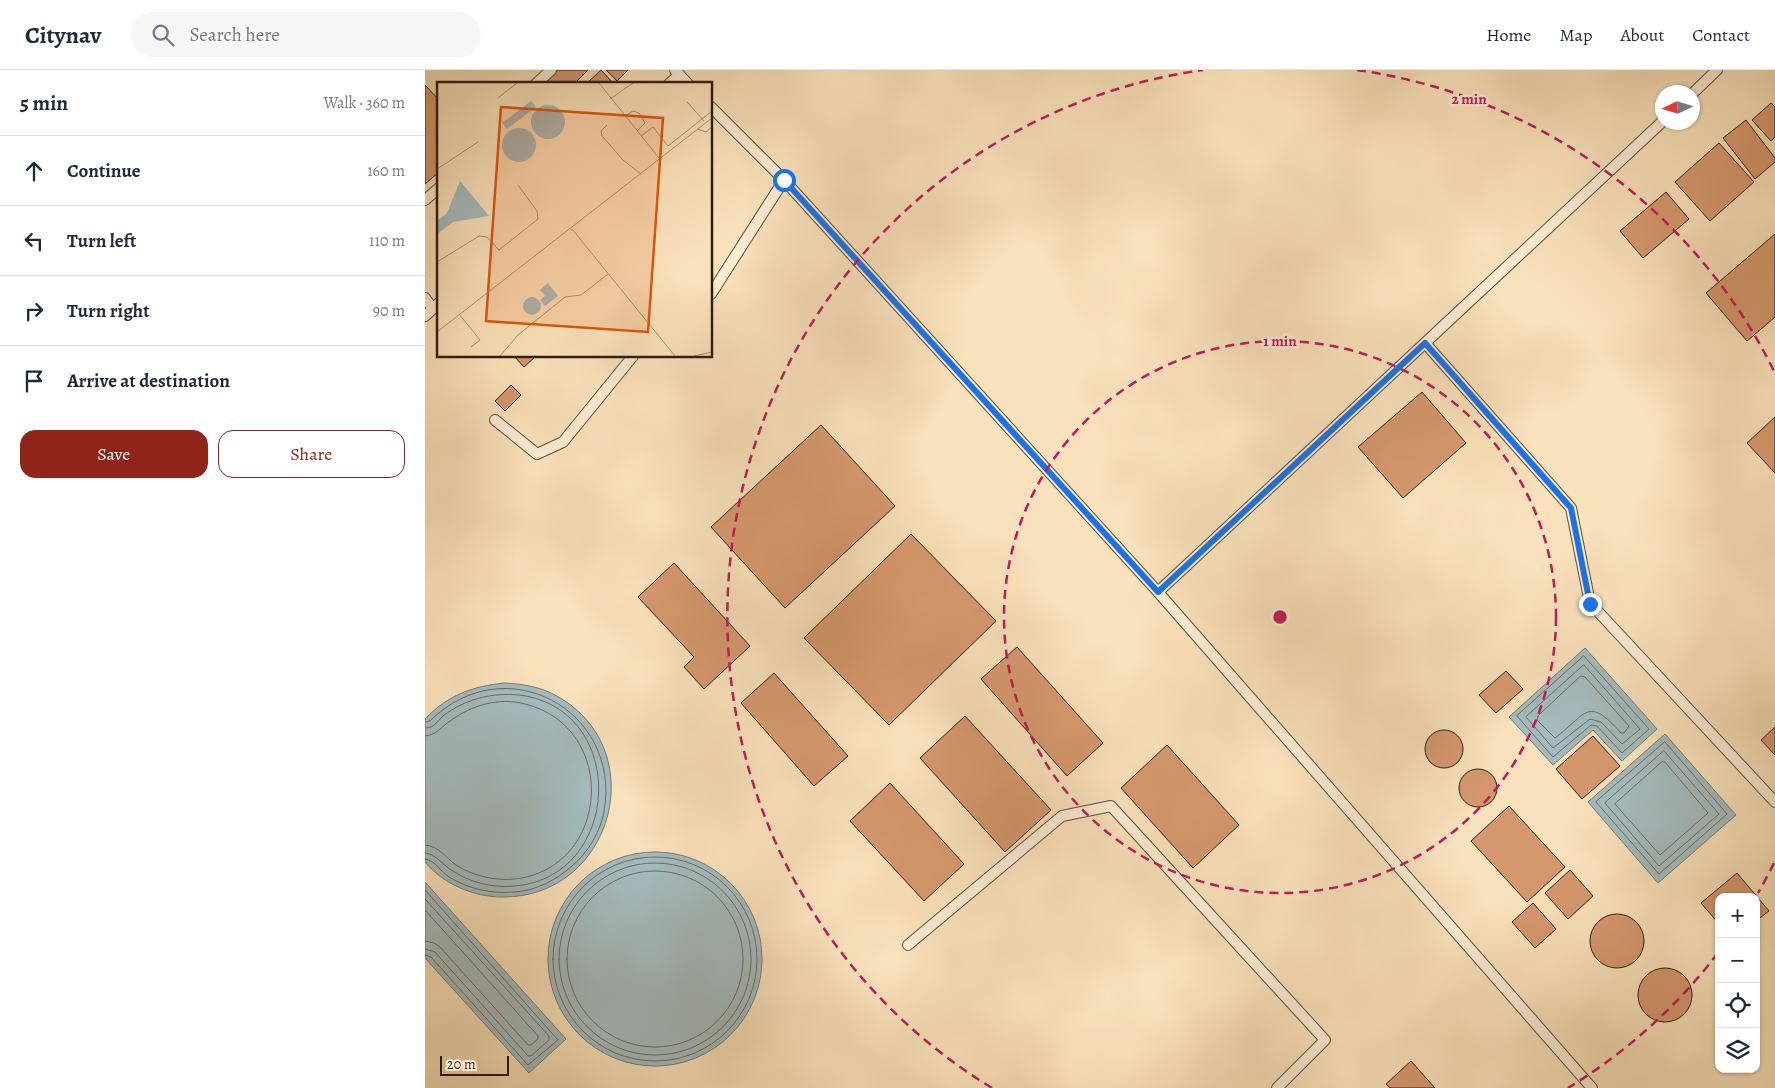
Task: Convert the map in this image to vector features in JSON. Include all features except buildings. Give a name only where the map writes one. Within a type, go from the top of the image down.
[{"type":"lane","points":[[538,82],[551,70]]},
{"type":"lane","points":[[1700,86],[1717,70]]},
{"type":"lane","points":[[677,72],[686,82]]},
{"type":"lane","points":[[713,109],[784,180],[1158,592],[1592,1088]]},
{"type":"lane","points":[[1158,592],[1655,128]]},
{"type":"lane","points":[[713,291],[784,180]]},
{"type":"lane","points":[[425,200],[437,190]]},
{"type":"lane","points":[[425,298],[436,306],[425,316]]},
{"type":"lane","points":[[1425,343],[1571,508],[1590,604],[1775,802]]},
{"type":"lane","points":[[495,420],[537,454],[563,442],[631,358]]},
{"type":"lane","points":[[908,945],[1062,816],[1111,806],[1325,1040],[1277,1088]]},
{"type":"water","points":[[1585,648],[1657,729],[1622,761],[1593,730],[1553,765],[1509,717]]},
{"type":"water","points":[[505,683],[529,686],[547,691],[584,717],[604,747],[611,781],[608,815],[594,847],[572,873],[541,891],[502,897],[481,895],[460,888],[441,877],[425,862],[425,719],[443,704],[462,693],[493,684]]},
{"type":"water","points":[[1665,734],[1736,815],[1658,883],[1588,802]]},
{"type":"water","points":[[645,852],[665,852],[696,860],[714,870],[731,883],[744,900],[754,918],[760,938],[762,959],[760,980],[754,1000],[744,1018],[731,1035],[714,1048],[696,1058],[665,1066],[645,1066],[614,1058],[587,1042],[572,1027],[556,1000],[548,969],[548,949],[556,918],[572,891],[587,876],[614,860]]},
{"type":"water","points":[[425,882],[566,1039],[529,1073],[425,958]]},
{"type":"route","points":[[784,180],[1158,592],[1425,343],[1571,508],[1590,604]]}]
